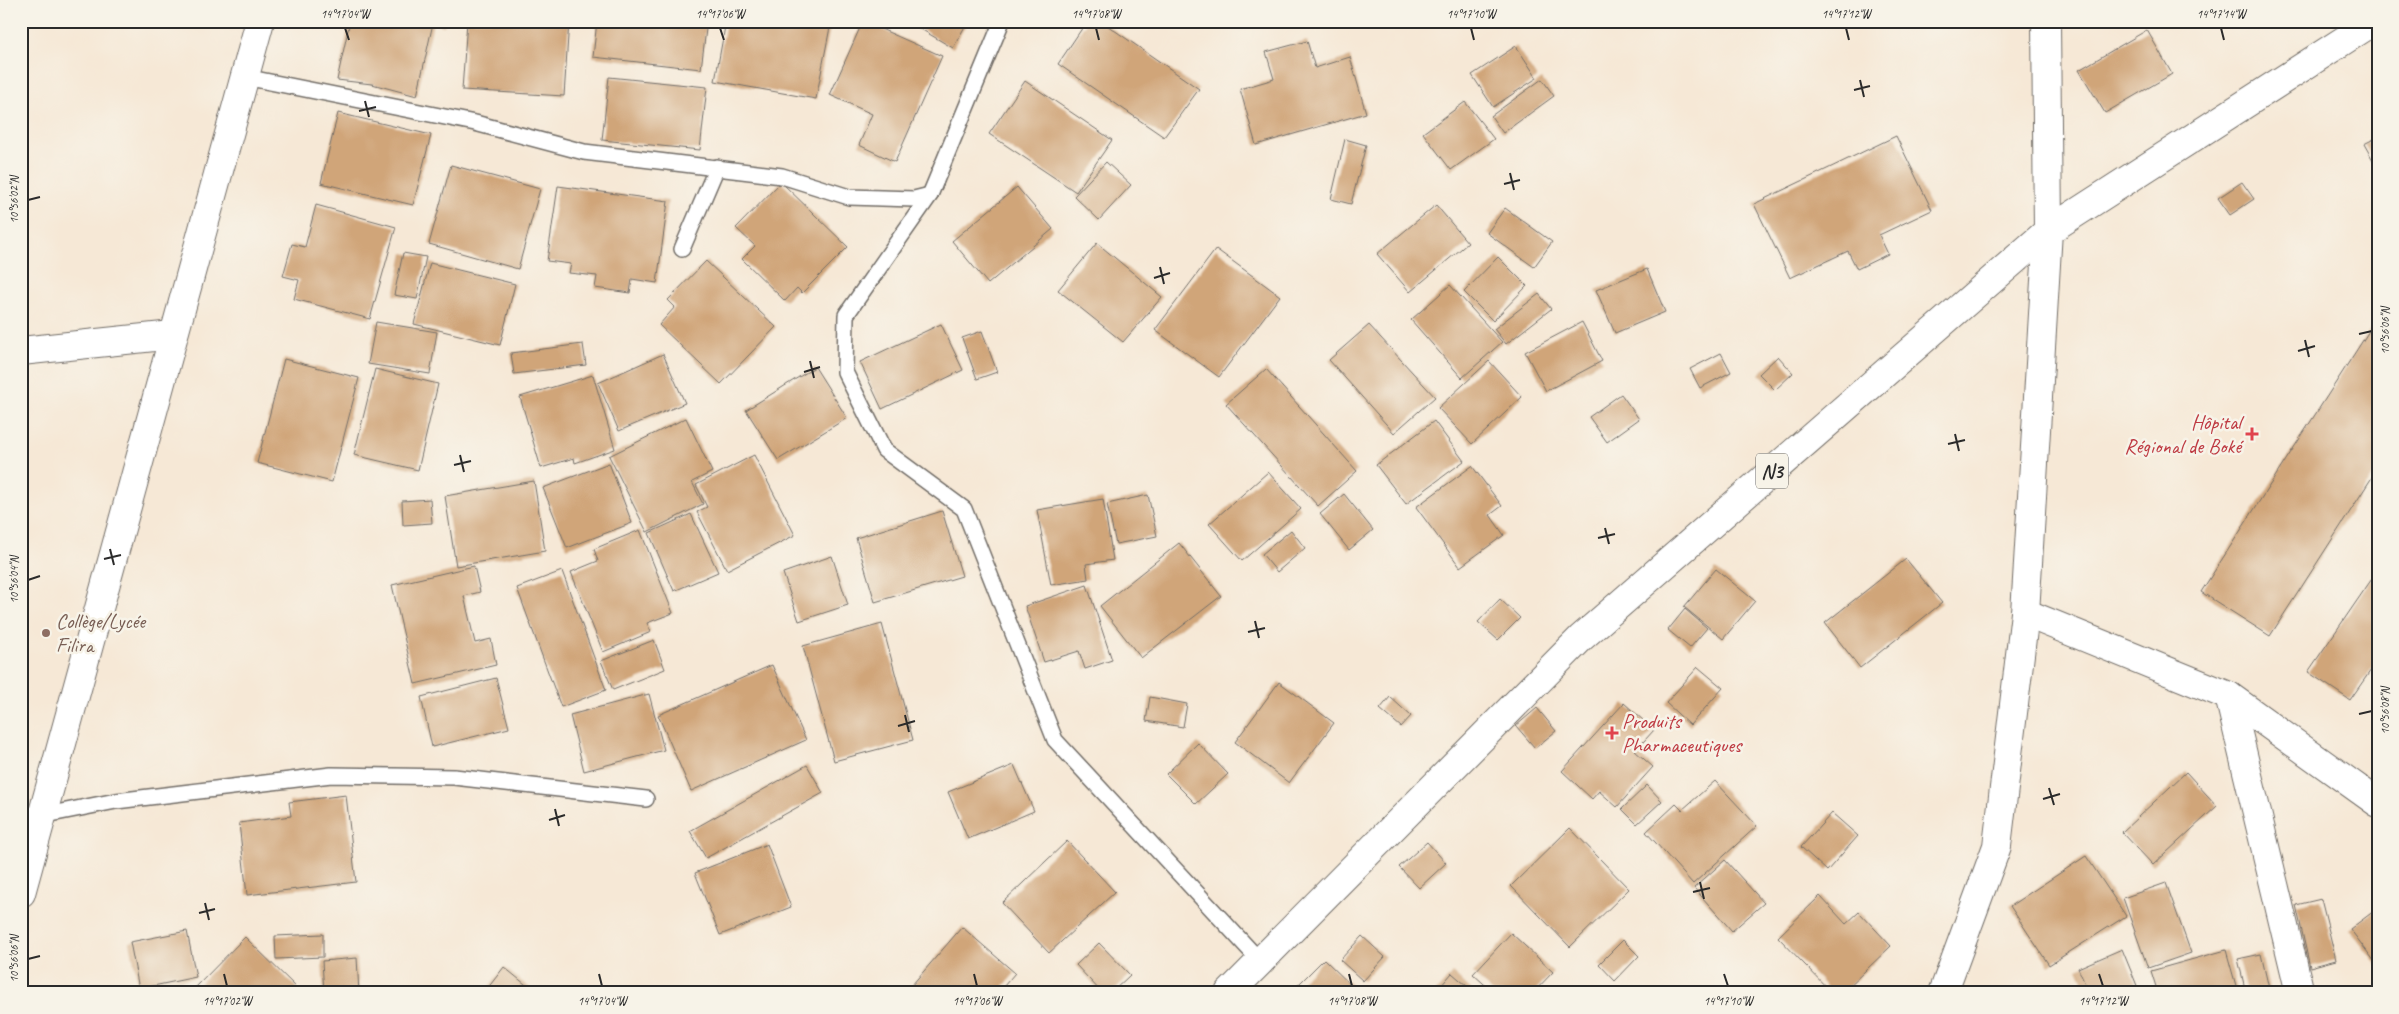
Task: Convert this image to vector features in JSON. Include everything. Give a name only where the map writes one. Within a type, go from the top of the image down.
[{"type":"main road","points":[[21,893],[40,816],[260,21]]},
{"type":"main road","points":[[1944,993],[1997,846],[2025,613],[2048,231],[2046,21]]},
{"type":"main road","name":"N3","points":[[1229,993],[1581,638],[2048,231],[2374,21]]},
{"type":"main road","points":[[21,352],[173,335]]},
{"type":"main road","points":[[2025,613],[2229,696],[2378,803]]},
{"type":"main road","points":[[2229,696],[2300,993]]},
{"type":"lane","points":[[1002,21],[930,195],[846,315],[845,372],[884,450],[964,509],[1055,740],[1260,962]]},
{"type":"lane","points":[[245,77],[474,123],[584,152],[782,176],[849,197],[914,199],[930,195]]},
{"type":"lane","points":[[682,249],[717,167]]},
{"type":"lane","points":[[40,816],[116,801],[331,776],[454,777],[646,799]]},
{"type":"building","points":[[350,21],[445,21],[444,26],[433,23],[417,96],[372,84],[337,80]]},
{"type":"building","points":[[467,21],[569,21],[564,96],[462,90]]},
{"type":"building","points":[[597,21],[707,21],[701,69],[593,57]]},
{"type":"building","points":[[726,21],[831,22],[816,99],[715,81]]},
{"type":"building","points":[[863,21],[942,56],[895,162],[859,145],[872,114],[830,95]]},
{"type":"building","points":[[907,21],[968,21],[953,48]]},
{"type":"building","points":[[1087,21],[1101,21],[1199,89],[1164,137],[1058,64]]},
{"type":"building","points":[[2147,30],[2172,74],[2105,113],[2079,70]]},
{"type":"building","points":[[1307,41],[1315,68],[1350,57],[1366,113],[1256,145],[1240,89],[1274,79],[1266,52]]},
{"type":"building","points":[[1516,46],[1537,78],[1493,107],[1472,75]]},
{"type":"building","points":[[609,77],[707,87],[700,150],[602,140]]},
{"type":"building","points":[[1542,79],[1554,96],[1503,133],[1491,116]]},
{"type":"building","points":[[1025,81],[1112,140],[1076,192],[989,134]]},
{"type":"building","points":[[1465,102],[1494,139],[1451,170],[1423,133]]},
{"type":"building","points":[[338,113],[431,135],[413,205],[321,183]]},
{"type":"building","points":[[1896,136],[1932,210],[1879,235],[1888,254],[1857,269],[1848,251],[1790,278],[1754,204]]},
{"type":"building","points":[[2378,137],[2378,169],[2364,144]]},
{"type":"building","points":[[1345,139],[1366,145],[1351,204],[1331,199]]},
{"type":"building","points":[[1106,162],[1131,185],[1099,220],[1074,196]]},
{"type":"building","points":[[451,165],[540,189],[518,269],[429,244]]},
{"type":"building","points":[[781,182],[848,247],[802,293],[797,288],[785,301],[742,259],[755,246],[736,228]]},
{"type":"building","points":[[2242,182],[2254,199],[2230,215],[2218,198]]},
{"type":"building","points":[[558,186],[668,201],[657,283],[632,279],[630,293],[595,288],[597,276],[569,273],[571,264],[547,261]]},
{"type":"building","points":[[1017,187],[1053,229],[988,284],[952,241]]},
{"type":"building","points":[[316,205],[396,227],[370,319],[294,299],[299,280],[283,276],[292,244],[305,247]]},
{"type":"building","points":[[1436,205],[1468,243],[1410,292],[1377,254]]},
{"type":"building","points":[[1505,208],[1552,242],[1534,267],[1487,233]]},
{"type":"building","points":[[1097,243],[1162,297],[1123,342],[1058,290]]},
{"type":"building","points":[[1216,249],[1280,296],[1219,377],[1155,330]]},
{"type":"building","points":[[403,253],[426,257],[417,299],[394,295]]},
{"type":"building","points":[[1498,257],[1527,286],[1493,321],[1464,292]]},
{"type":"building","points":[[706,261],[776,327],[721,384],[659,325],[675,307],[668,300]]},
{"type":"building","points":[[430,263],[515,284],[500,345],[414,324]]},
{"type":"building","points":[[1647,269],[1665,312],[1615,333],[1596,290]]},
{"type":"building","points":[[1450,285],[1502,342],[1462,378],[1411,320]]},
{"type":"building","points":[[1539,294],[1551,309],[1506,344],[1494,329]]},
{"type":"building","points":[[2378,317],[2378,468],[2270,636],[2201,592]]},
{"type":"building","points":[[376,322],[437,332],[430,374],[368,364]]},
{"type":"building","points":[[1582,322],[1602,361],[1546,391],[1525,352]]},
{"type":"building","points":[[941,324],[963,370],[882,409],[860,362]]},
{"type":"building","points":[[1369,325],[1435,397],[1394,433],[1329,360]]},
{"type":"building","points":[[982,331],[997,372],[977,379],[962,338]]},
{"type":"building","points":[[583,344],[586,365],[514,374],[511,353]]},
{"type":"building","points":[[1721,353],[1731,372],[1700,388],[1690,369]]},
{"type":"building","points":[[663,354],[685,403],[619,431],[598,383]]},
{"type":"building","points":[[1778,356],[1793,373],[1775,390],[1759,374]]},
{"type":"building","points":[[284,359],[359,378],[332,482],[257,463]]},
{"type":"building","points":[[1489,361],[1522,397],[1472,444],[1438,408]]},
{"type":"building","points":[[815,367],[847,418],[778,460],[746,410]]},
{"type":"building","points":[[375,369],[438,384],[418,470],[354,455]]},
{"type":"building","points":[[1266,369],[1357,471],[1318,506],[1226,404]]},
{"type":"building","points":[[593,375],[615,449],[575,463],[574,458],[541,468],[520,397]]},
{"type":"building","points":[[1621,394],[1639,419],[1607,442],[1589,417]]},
{"type":"building","points":[[686,418],[712,472],[692,482],[703,504],[647,532],[609,456]]},
{"type":"building","points":[[1434,421],[1464,461],[1406,504],[1376,465]]},
{"type":"building","points":[[754,455],[795,535],[727,570],[697,512],[707,507],[696,485]]},
{"type":"building","points":[[609,463],[632,523],[567,548],[543,488]]},
{"type":"building","points":[[1472,466],[1502,506],[1490,515],[1504,535],[1460,567],[1416,507]]},
{"type":"building","points":[[1268,472],[1301,509],[1242,561],[1209,524]]},
{"type":"building","points":[[534,481],[545,551],[456,566],[445,496]]},
{"type":"building","points":[[1344,494],[1373,530],[1349,550],[1320,514]]},
{"type":"building","points":[[1148,495],[1157,536],[1116,544],[1107,504]]},
{"type":"building","points":[[430,499],[432,523],[403,525],[402,501]]},
{"type":"building","points":[[1103,499],[1113,560],[1086,564],[1088,579],[1051,585],[1037,510]]},
{"type":"building","points":[[942,511],[962,576],[875,602],[856,538]]},
{"type":"building","points":[[691,514],[718,572],[674,591],[649,533]]},
{"type":"building","points":[[640,530],[673,613],[647,623],[651,632],[603,652],[571,572],[598,561],[594,549]]},
{"type":"building","points":[[1291,530],[1305,548],[1277,572],[1262,554]]},
{"type":"building","points":[[1179,543],[1221,596],[1141,658],[1100,606]]},
{"type":"building","points":[[832,556],[848,605],[799,621],[783,573]]},
{"type":"building","points":[[1906,559],[1942,603],[1860,668],[1825,623]]},
{"type":"building","points":[[474,566],[480,592],[464,596],[475,643],[491,639],[496,665],[415,684],[392,585]]},
{"type":"building","points":[[1716,569],[1755,601],[1723,639],[1684,607]]},
{"type":"building","points":[[2378,570],[2378,660],[2350,700],[2308,672]]},
{"type":"building","points":[[562,571],[606,690],[561,707],[517,588]]},
{"type":"building","points":[[1087,585],[1112,660],[1085,669],[1079,651],[1044,662],[1025,606]]},
{"type":"building","points":[[1500,599],[1520,618],[1498,640],[1478,622]]},
{"type":"building","points":[[1685,609],[1707,628],[1690,648],[1668,630]]},
{"type":"building","points":[[882,624],[913,740],[834,761],[803,646]]},
{"type":"building","points":[[654,640],[665,669],[613,690],[601,661]]},
{"type":"building","points":[[772,665],[806,740],[691,791],[658,715]]},
{"type":"building","points":[[1698,667],[1723,688],[1690,725],[1666,703]]},
{"type":"building","points":[[496,678],[509,728],[432,747],[421,697]]},
{"type":"building","points":[[1279,682],[1334,723],[1289,783],[1235,742]]},
{"type":"building","points":[[649,694],[664,750],[584,771],[570,715]]},
{"type":"building","points":[[1150,697],[1187,704],[1183,727],[1146,721]]},
{"type":"building","points":[[1390,697],[1411,716],[1401,727],[1380,709]]},
{"type":"building","points":[[1624,703],[1654,730],[1635,751],[1653,767],[1617,807],[1599,791],[1592,799],[1562,771]]},
{"type":"building","points":[[1537,708],[1556,731],[1535,748],[1516,726]]},
{"type":"building","points":[[1198,743],[1228,774],[1196,804],[1166,774]]},
{"type":"building","points":[[807,765],[823,793],[706,858],[690,831]]},
{"type":"building","points":[[1014,765],[1034,811],[968,839],[948,792]]},
{"type":"building","points":[[2186,772],[2217,806],[2153,865],[2122,832]]},
{"type":"building","points":[[1715,781],[1757,826],[1693,884],[1646,832],[1676,804],[1682,810]]},
{"type":"building","points":[[1647,785],[1662,801],[1637,824],[1622,809]]},
{"type":"building","points":[[346,795],[356,882],[247,895],[239,823],[291,816],[289,802]]},
{"type":"building","points":[[1832,813],[1858,836],[1827,871],[1801,847]]},
{"type":"building","points":[[1570,828],[1629,889],[1570,947],[1511,886]]},
{"type":"building","points":[[1067,841],[1115,892],[1049,953],[1002,903]]},
{"type":"building","points":[[1427,842],[1446,863],[1419,888],[1399,867]]},
{"type":"building","points":[[767,844],[791,907],[720,935],[695,873]]},
{"type":"building","points":[[2086,856],[2126,916],[2049,965],[2010,906]]},
{"type":"building","points":[[1725,860],[1764,903],[1732,931],[1694,888]]},
{"type":"building","points":[[2166,883],[2191,953],[2148,968],[2123,898]]},
{"type":"building","points":[[1820,896],[1846,924],[1859,912],[1891,946],[1842,993],[1832,993],[1778,937]]},
{"type":"building","points":[[2321,899],[2336,960],[2310,967],[2296,905]]},
{"type":"building","points":[[2378,908],[2378,966],[2350,929]]},
{"type":"building","points":[[962,927],[1015,973],[998,993],[905,993]]},
{"type":"building","points":[[187,931],[196,977],[139,989],[130,942]]},
{"type":"building","points":[[1511,933],[1553,972],[1533,993],[1494,993],[1473,974]]},
{"type":"building","points":[[323,934],[323,957],[276,959],[275,936]]},
{"type":"building","points":[[1362,936],[1385,957],[1363,981],[1340,960]]},
{"type":"building","points":[[245,937],[302,993],[198,993],[194,989]]},
{"type":"building","points":[[1623,940],[1639,956],[1615,981],[1599,964]]},
{"type":"building","points":[[1099,943],[1130,975],[1111,993],[1102,993],[1076,965]]},
{"type":"building","points":[[2122,949],[2140,993],[2089,993],[2078,968]]},
{"type":"building","points":[[2226,950],[2238,993],[2158,993],[2151,971]]},
{"type":"building","points":[[2261,954],[2270,993],[2246,993],[2238,959]]},
{"type":"building","points":[[357,958],[359,993],[324,993],[322,961]]},
{"type":"building","points":[[1324,959],[1359,993],[1290,993]]},
{"type":"building","points":[[504,967],[536,993],[484,993]]},
{"type":"building","points":[[1452,973],[1475,993],[1435,993]]},
{"type":"place","name":"Hôpital Régional de Boké","points":[[2252,434]]},
{"type":"place","name":"Collège/Lycée Filira","points":[[46,633]]},
{"type":"place","name":"Produits Pharmaceutiques","points":[[1612,733]]}]
